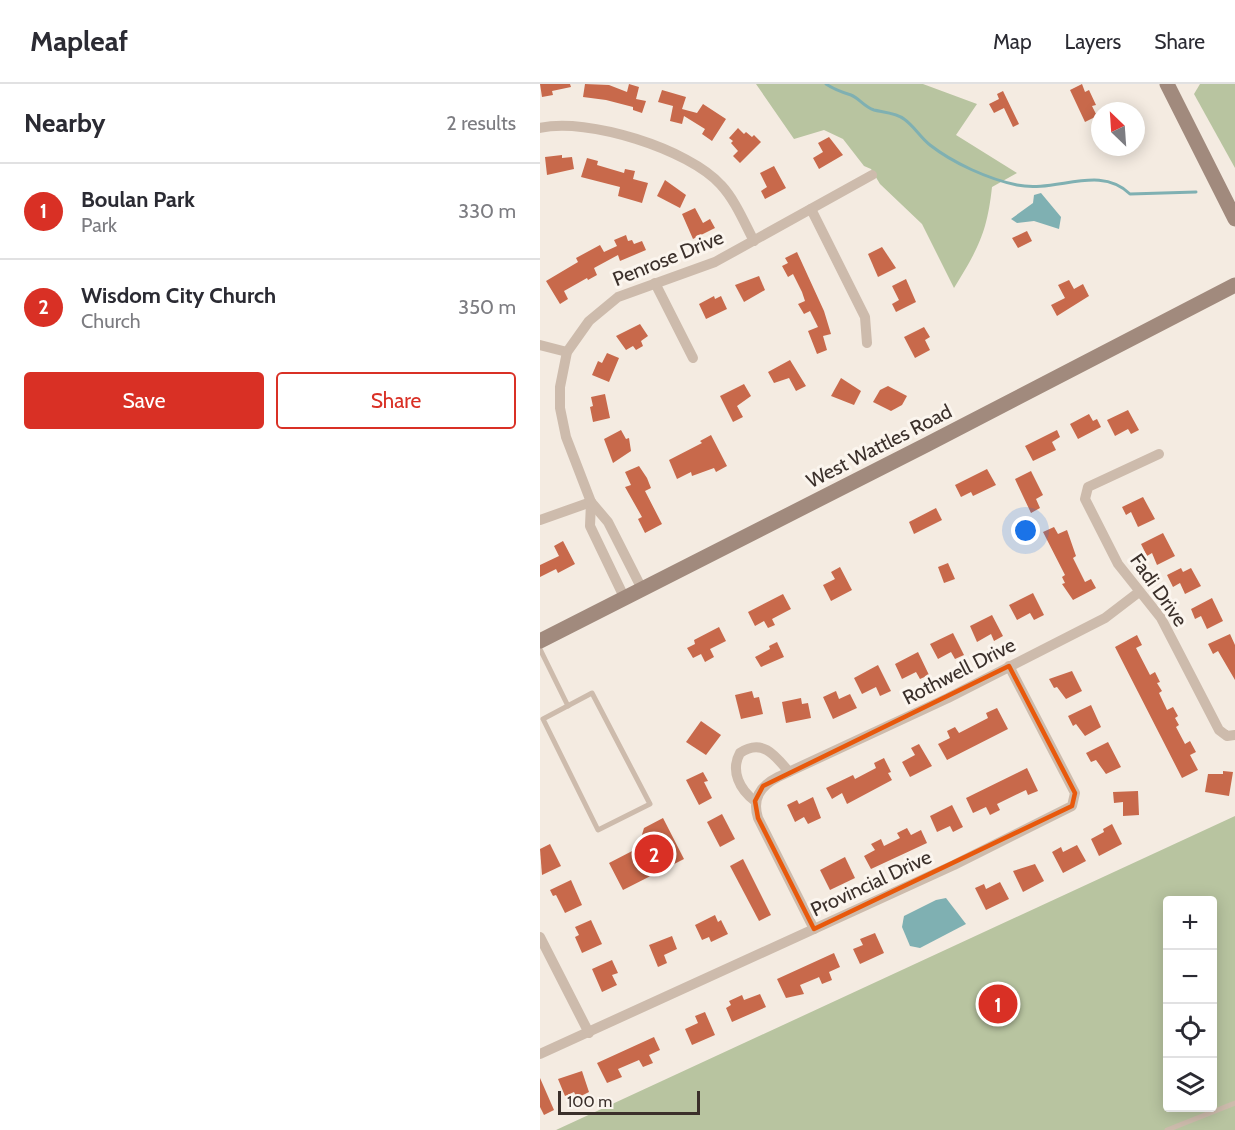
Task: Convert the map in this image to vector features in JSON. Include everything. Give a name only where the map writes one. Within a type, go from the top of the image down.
[{"type":"street","points":[[1167,84],[1235,219]]},
{"type":"street","points":[[540,128],[586,126],[665,149],[690,160],[721,184],[754,241]]},
{"type":"street","name":"Penrose Drive","points":[[642,589],[608,522],[591,502],[562,426],[560,387],[567,352],[589,321],[628,291],[701,268],[872,175]]},
{"type":"street","points":[[811,208],[865,317],[867,343]]},
{"type":"street","points":[[655,283],[693,358]]},
{"type":"street","name":"West Wattles Road","points":[[540,641],[1235,285]]},
{"type":"street","points":[[540,345],[567,352]]},
{"type":"street","name":"Fadi Drive","points":[[1159,454],[1088,488],[1085,494],[1087,503],[1118,564],[1161,618],[1219,730],[1222,734],[1234,736]]},
{"type":"street","points":[[540,520],[591,502]]},
{"type":"street","name":"Penrose Drive","points":[[591,502],[590,526],[625,599]]},
{"type":"street","name":"Rothwell Drive","points":[[755,801],[768,781],[1105,618],[1138,592]]},
{"type":"street","name":"Provincial Drive","points":[[540,1054],[995,846],[1072,806],[1075,793],[1009,666]]},
{"type":"street","points":[[789,772],[763,747],[754,746],[740,753],[735,766],[737,777],[746,794],[755,801],[758,819],[814,929]]},
{"type":"street","points":[[540,937],[589,1033]]},
{"type":"lane","points":[[540,649],[568,706]]},
{"type":"lane","points":[[592,693],[650,804],[598,830],[543,719],[568,706],[592,693]]},
{"type":"lane","points":[[1167,1130],[1235,1103]]},
{"type":"highlighted area","points":[[1009,666],[1075,793],[1072,806],[814,929],[758,818],[755,801],[763,786]]},
{"type":"green space","points":[[756,84],[923,84],[977,104],[956,135],[1017,173],[992,187],[980,240],[954,288],[922,224],[880,184],[871,169],[864,166],[843,139],[824,130],[794,139]]},
{"type":"green space","points":[[1200,84],[1235,84],[1235,168],[1194,94]]},
{"type":"green space","points":[[1235,816],[1235,1130],[556,1130]]},
{"type":"water","points":[[1041,193],[1061,217],[1059,229],[1034,221],[1017,223],[1011,219],[1033,203],[1034,195]]},
{"type":"water","points":[[946,898],[966,924],[920,948],[910,946],[902,927],[904,916],[936,900]]},
{"type":"building","points":[[540,84],[570,84],[571,87],[552,91],[553,95],[542,97]]},
{"type":"building","points":[[585,84],[609,85],[627,92],[629,84],[639,87],[636,99],[646,101],[642,113],[633,110],[633,107],[583,97]]},
{"type":"building","points":[[1082,84],[1085,92],[1089,90],[1095,102],[1091,102],[1091,119],[1085,122],[1070,90]]},
{"type":"building","points":[[662,90],[686,97],[682,109],[697,113],[703,104],[726,119],[712,141],[702,134],[705,129],[684,116],[682,124],[670,121],[673,106],[658,102]]},
{"type":"building","points":[[1003,91],[1019,124],[1013,127],[1004,108],[994,113],[989,104],[999,99],[997,94]]},
{"type":"building","points":[[738,128],[744,134],[746,132],[752,137],[754,135],[761,142],[740,163],[733,156],[738,151],[729,138]]},
{"type":"building","points":[[829,137],[843,155],[819,169],[813,158],[823,152],[818,143]]},
{"type":"building","points":[[562,155],[562,158],[572,157],[574,169],[547,175],[545,157]]},
{"type":"building","points":[[587,158],[598,161],[597,165],[624,173],[625,169],[635,171],[633,179],[648,183],[642,203],[618,196],[620,187],[581,177]]},
{"type":"building","points":[[774,166],[786,188],[765,199],[761,191],[767,187],[760,173]]},
{"type":"building","points":[[665,180],[686,195],[680,208],[657,196]]},
{"type":"building","points":[[695,208],[703,223],[710,219],[715,228],[693,239],[682,214]]},
{"type":"building","points":[[1027,231],[1032,241],[1018,248],[1012,238]]},
{"type":"building","points":[[626,235],[628,241],[632,240],[634,244],[642,241],[646,250],[620,261],[618,255],[594,268],[597,275],[564,291],[568,299],[560,304],[546,281],[578,262],[576,258],[600,245],[604,252],[617,246],[614,240]]},
{"type":"building","points":[[882,247],[896,268],[878,277],[868,254]]},
{"type":"building","points":[[797,252],[824,311],[831,334],[823,336],[827,350],[817,354],[808,331],[818,327],[810,311],[804,314],[798,304],[805,301],[802,292],[793,274],[788,277],[782,266],[788,263],[785,258]]},
{"type":"building","points":[[759,276],[765,290],[744,302],[735,285]]},
{"type":"building","points":[[906,279],[916,302],[896,312],[892,304],[899,300],[892,286]]},
{"type":"building","points":[[1069,280],[1074,289],[1083,284],[1089,296],[1057,316],[1051,305],[1065,298],[1058,285]]},
{"type":"building","points":[[714,296],[715,299],[721,296],[727,309],[706,319],[699,304]]},
{"type":"building","points":[[640,324],[648,336],[641,341],[643,346],[636,350],[633,346],[626,350],[616,336]]},
{"type":"building","points":[[924,327],[930,337],[925,340],[930,350],[915,358],[904,337]]},
{"type":"building","points":[[607,353],[619,358],[609,382],[592,375],[598,361],[602,363]]},
{"type":"building","points":[[790,360],[806,386],[796,391],[789,378],[774,383],[768,372]]},
{"type":"building","points":[[841,378],[861,391],[854,405],[831,396]]},
{"type":"building","points":[[744,384],[751,396],[737,406],[743,417],[733,422],[720,396]]},
{"type":"building","points":[[888,386],[907,396],[902,405],[891,411],[873,402],[880,390]]},
{"type":"building","points":[[605,394],[610,418],[593,422],[591,397]]},
{"type":"building","points":[[1128,410],[1139,430],[1131,434],[1128,429],[1115,436],[1107,420]]},
{"type":"building","points":[[1089,414],[1093,421],[1097,419],[1101,427],[1078,439],[1070,424]]},
{"type":"building","points":[[621,430],[626,439],[629,438],[631,451],[613,463],[604,439]]},
{"type":"building","points":[[1057,430],[1060,437],[1052,442],[1056,450],[1033,461],[1025,446]]},
{"type":"building","points":[[711,435],[727,466],[716,472],[714,468],[692,476],[691,472],[677,479],[669,460],[702,443],[700,441]]},
{"type":"building","points":[[639,466],[651,488],[645,491],[662,524],[645,533],[638,519],[642,517],[625,487],[631,485],[625,472]]},
{"type":"building","points":[[987,469],[996,485],[973,496],[971,492],[961,497],[955,485]]},
{"type":"building","points":[[1031,471],[1043,495],[1036,499],[1040,508],[1031,513],[1015,479]]},
{"type":"building","points":[[1143,497],[1155,519],[1138,527],[1131,512],[1126,515],[1122,507]]},
{"type":"building","points":[[936,508],[942,520],[914,534],[909,522]]},
{"type":"building","points":[[1054,527],[1058,534],[1067,530],[1076,556],[1073,558],[1085,582],[1091,579],[1096,588],[1073,600],[1062,584],[1065,583],[1062,577],[1065,575],[1043,532]]},
{"type":"building","points":[[1163,533],[1175,556],[1157,565],[1152,553],[1147,556],[1141,544]]},
{"type":"building","points":[[563,541],[575,564],[558,573],[556,569],[540,577],[540,565],[559,556],[554,546]]},
{"type":"building","points":[[948,563],[955,579],[944,583],[938,567]]},
{"type":"building","points":[[840,567],[852,590],[831,601],[823,585],[835,579],[831,572]]},
{"type":"building","points":[[1181,568],[1183,572],[1191,568],[1201,586],[1185,594],[1180,583],[1173,587],[1167,575]]},
{"type":"building","points":[[1033,593],[1044,615],[1034,620],[1030,613],[1017,620],[1009,605]]},
{"type":"building","points":[[783,594],[791,609],[772,619],[775,625],[768,628],[764,621],[755,626],[748,612]]},
{"type":"building","points":[[1212,598],[1223,621],[1207,629],[1201,616],[1195,619],[1191,609]]},
{"type":"building","points":[[992,615],[1003,636],[994,641],[991,634],[977,642],[970,626]]},
{"type":"building","points":[[719,627],[726,641],[710,649],[714,657],[705,662],[701,654],[693,658],[687,648],[695,644],[694,640]]},
{"type":"building","points":[[953,633],[964,655],[955,659],[951,652],[938,659],[930,644]]},
{"type":"building","points":[[1230,634],[1235,645],[1235,680],[1218,651],[1213,654],[1208,644]]},
{"type":"building","points":[[1137,635],[1142,645],[1136,648],[1150,675],[1155,672],[1160,682],[1157,683],[1162,691],[1159,693],[1167,710],[1173,707],[1178,716],[1175,718],[1179,725],[1176,727],[1185,744],[1190,741],[1196,752],[1190,755],[1198,770],[1182,778],[1115,647]]},
{"type":"building","points":[[777,642],[784,657],[761,667],[755,657],[770,649],[769,646]]},
{"type":"building","points":[[918,652],[929,675],[920,679],[916,672],[902,679],[895,664]]},
{"type":"building","points":[[878,665],[891,691],[880,696],[876,687],[862,694],[854,678]]},
{"type":"building","points":[[1072,671],[1082,691],[1066,699],[1057,687],[1054,688],[1049,679]]},
{"type":"building","points":[[752,691],[754,698],[759,697],[763,714],[741,719],[735,695]]},
{"type":"building","points":[[836,691],[839,699],[850,694],[857,708],[833,719],[823,697]]},
{"type":"building","points":[[801,698],[802,704],[808,703],[811,718],[786,723],[782,702]]},
{"type":"building","points":[[1091,705],[1101,727],[1085,736],[1076,724],[1073,726],[1068,716]]},
{"type":"building","points":[[997,708],[1008,729],[947,760],[938,744],[950,738],[947,731],[955,727],[959,733],[988,718],[986,713]]},
{"type":"building","points":[[701,721],[721,735],[706,755],[686,742]]},
{"type":"building","points":[[1108,742],[1121,767],[1106,774],[1096,760],[1091,762],[1086,753]]},
{"type":"building","points":[[919,744],[932,766],[910,777],[902,762],[915,755],[911,748]]},
{"type":"building","points":[[884,758],[892,780],[847,804],[842,793],[832,799],[826,788],[853,775],[855,779],[876,768],[874,763]]},
{"type":"building","points":[[1027,768],[1038,791],[1028,795],[1026,790],[997,804],[1000,810],[990,815],[986,807],[973,813],[966,798]]},
{"type":"building","points":[[1223,771],[1233,772],[1229,796],[1205,792],[1208,774],[1223,774]]},
{"type":"building","points":[[703,772],[708,781],[704,782],[712,798],[699,805],[686,780]]},
{"type":"building","points":[[1138,791],[1139,815],[1123,816],[1123,802],[1114,803],[1113,792]]},
{"type":"building","points":[[813,797],[821,818],[808,824],[804,817],[795,822],[787,805],[797,800],[799,804]]},
{"type":"building","points":[[952,805],[963,827],[953,832],[950,826],[937,832],[930,816]]},
{"type":"building","points":[[722,814],[735,839],[720,847],[707,822]]},
{"type":"building","points":[[663,818],[684,859],[623,890],[609,863],[638,848],[644,828]]},
{"type":"building","points":[[1112,824],[1122,844],[1099,856],[1091,839],[1104,832],[1103,829]]},
{"type":"building","points":[[907,828],[911,835],[921,830],[927,843],[871,869],[864,856],[875,850],[871,844],[881,839],[884,846],[900,838],[897,833]]},
{"type":"building","points":[[550,844],[561,866],[542,875],[540,849]]},
{"type":"building","points":[[1077,845],[1086,861],[1063,873],[1052,852],[1061,847],[1063,852]]},
{"type":"building","points":[[845,857],[855,878],[830,890],[820,870]]},
{"type":"building","points":[[743,859],[771,915],[759,921],[730,866]]},
{"type":"building","points":[[1035,864],[1044,881],[1023,892],[1013,871]]},
{"type":"building","points":[[571,880],[582,905],[565,913],[556,895],[553,896],[550,890]]},
{"type":"building","points":[[1000,882],[1009,899],[986,910],[975,888],[984,884],[986,889]]},
{"type":"building","points":[[715,915],[718,922],[721,920],[728,934],[711,942],[709,937],[702,940],[695,925]]},
{"type":"building","points":[[591,920],[602,944],[582,953],[575,937],[579,935],[575,927]]},
{"type":"building","points":[[875,933],[884,953],[860,964],[853,949],[863,945],[860,939]]},
{"type":"building","points":[[672,936],[677,949],[664,955],[667,963],[658,967],[649,945]]},
{"type":"building","points":[[834,953],[840,967],[829,972],[832,980],[822,984],[819,977],[800,985],[804,994],[786,998],[777,979]]},
{"type":"building","points":[[612,960],[618,973],[612,975],[617,985],[602,992],[592,969]]},
{"type":"building","points":[[760,994],[766,1007],[732,1022],[726,1008],[731,1005],[729,1001],[742,995],[744,1000]]},
{"type":"building","points":[[705,1012],[715,1035],[692,1045],[685,1029],[698,1023],[695,1016]]},
{"type":"building","points":[[654,1037],[660,1050],[649,1055],[653,1063],[643,1067],[639,1060],[618,1069],[622,1077],[607,1083],[597,1063]]},
{"type":"building","points":[[582,1071],[589,1092],[577,1098],[574,1092],[565,1096],[558,1079]]},
{"type":"building","points":[[540,1078],[554,1110],[544,1115],[540,1107]]},
{"type":"waterway","points":[[826,84],[854,96],[870,109],[901,117],[930,145],[949,158],[1006,182],[1017,185],[1047,186],[1091,180],[1118,185],[1130,194],[1196,192]]},
{"type":"place","name":"Wisdom City Church","points":[[654,854]]},
{"type":"place","name":"Boulan Park","points":[[998,1004]]}]
